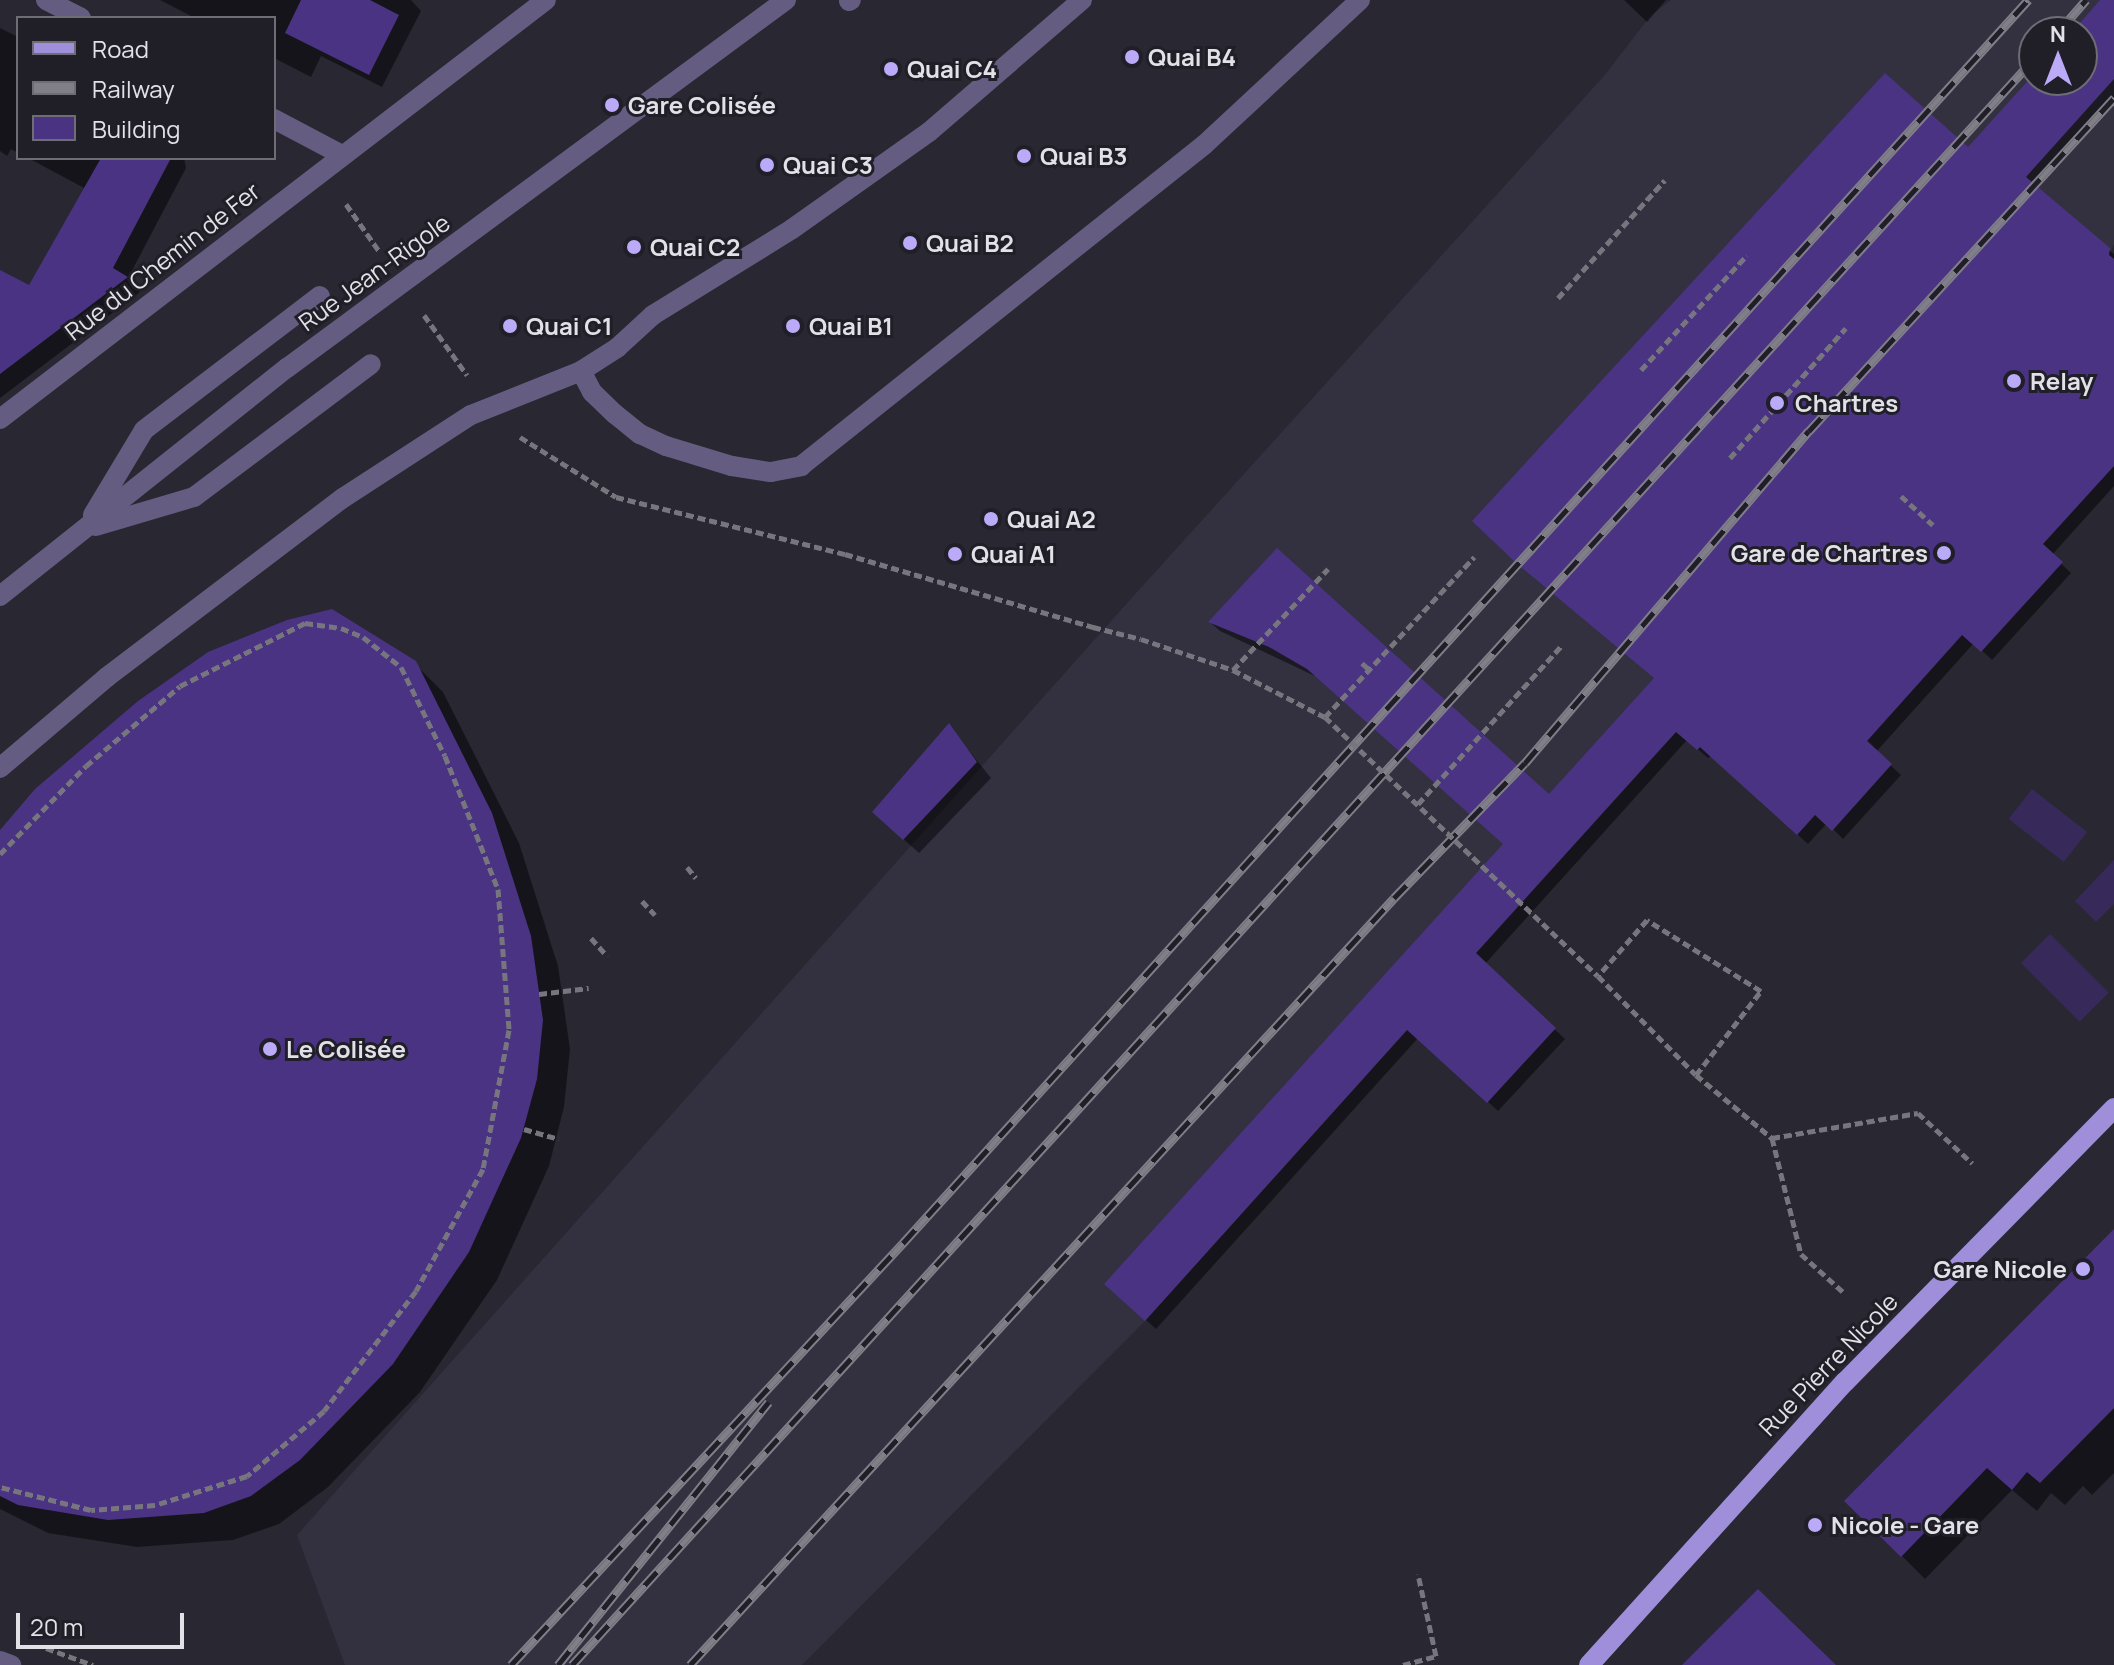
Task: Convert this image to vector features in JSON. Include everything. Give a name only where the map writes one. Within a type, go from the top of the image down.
[{"type":"main road","name":"Rue Pierre Nicole","points":[[1589,1665],[1835,1392],[2114,1108]]},
{"type":"street","points":[[46,0],[77,16]]},
{"type":"street","name":"Rue du Chemin de Fer","points":[[0,419],[546,0]]},
{"type":"street","name":"Rue Jean-Rigole","points":[[0,596],[287,368],[786,0]]},
{"type":"street","points":[[0,768],[107,677],[343,498],[471,415],[581,371],[617,348],[653,315],[792,229],[929,132],[1082,0]]},
{"type":"street","points":[[581,371],[592,392],[615,414],[640,434],[666,446],[771,472],[801,466],[1204,145],[1360,0]]},
{"type":"street","points":[[276,120],[342,155]]},
{"type":"street","points":[[84,529],[144,430],[320,296]]},
{"type":"street","points":[[84,529],[194,497],[371,364]]},
{"type":"street","points":[[0,1661],[11,1665]]},
{"type":"path","points":[[1558,298],[1665,180]]},
{"type":"path","points":[[1641,370],[1747,255]]},
{"type":"path","points":[[1730,458],[1846,328]]},
{"type":"path","points":[[1901,496],[1933,525]]},
{"type":"path","points":[[1325,717],[1474,557]]},
{"type":"path","points":[[1233,670],[1328,569]]},
{"type":"path","points":[[0,854],[86,766],[180,686],[305,623],[341,628],[363,637],[401,667],[445,756],[498,889],[509,1030],[483,1169],[416,1291],[324,1411],[247,1476],[155,1505],[91,1510],[0,1487]]},
{"type":"path","points":[[1093,627],[1141,639],[1233,670],[1325,717],[1598,976],[1696,1075],[1772,1138],[1801,1254],[1843,1292]]},
{"type":"path","points":[[1418,804],[1562,645]]},
{"type":"path","points":[[1362,663],[1371,671]]},
{"type":"path","points":[[1460,747],[1467,753]]},
{"type":"path","points":[[687,867],[696,878]]},
{"type":"path","points":[[642,901],[655,915]]},
{"type":"path","points":[[1598,976],[1647,920],[1761,991],[1696,1075]]},
{"type":"path","points":[[591,938],[607,956]]},
{"type":"path","points":[[539,994],[589,988]]},
{"type":"path","points":[[1772,1138],[1918,1113],[1972,1163]]},
{"type":"path","points":[[524,1129],[559,1139]]},
{"type":"path","points":[[1403,1665],[1436,1656],[1418,1574]]},
{"type":"shaded area","points":[[1671,0],[2114,0],[2114,244],[2109,255],[2114,259],[2043,545],[1868,740],[1892,764],[1832,831],[1815,815],[1797,835],[1700,748],[1697,750],[1676,732],[1145,1321],[802,1665],[345,1665],[297,1535],[1129,601],[1604,76],[1651,15]]},
{"type":"shaded area","points":[[2032,789],[2087,832],[2064,862],[2009,819]]},
{"type":"shaded area","points":[[2114,860],[2114,904],[2096,922],[2075,901]]},
{"type":"shaded area","points":[[2050,934],[2109,993],[2080,1022],[2021,963]]},
{"type":"building","points":[[301,0],[370,0],[399,15],[369,75],[285,33]]},
{"type":"building","points":[[2100,0],[2114,0],[2114,79],[2026,177],[2110,248],[2109,255],[2114,259],[2114,466],[2043,544],[2063,562],[1981,652],[1962,635],[1867,741],[1892,764],[1832,831],[1815,815],[1797,835],[1700,747],[1697,750],[1676,732],[1476,953],[1556,1028],[1487,1103],[1407,1030],[1145,1321],[1104,1284],[1503,844],[1307,669],[1269,647],[1208,622],[1277,548],[1549,794],[1654,678],[1515,562],[1472,521],[1885,73],[1968,147],[2018,92],[2018,96],[2098,96],[2098,16],[2086,16]]},
{"type":"building","points":[[100,160],[170,160],[113,268],[128,277],[0,374],[0,270],[29,285]]},
{"type":"building","name":"Le Colisée","points":[[332,609],[416,661],[492,813],[531,936],[543,1020],[537,1079],[521,1138],[469,1252],[393,1364],[300,1460],[251,1496],[204,1513],[108,1520],[18,1505],[0,1496],[0,830],[35,789],[138,701],[208,652],[287,620]]},
{"type":"building","points":[[949,723],[977,762],[903,840],[872,812]]},
{"type":"building","points":[[2114,1229],[2114,1408],[2040,1483],[2027,1472],[2012,1490],[1987,1468],[1901,1557],[1844,1501]]},
{"type":"building","points":[[1758,1589],[1836,1665],[1682,1665]]},
{"type":"railway","points":[[511,1665],[903,1243],[2028,0]]},
{"type":"railway","points":[[2072,16],[2086,0]]},
{"type":"railway","points":[[572,1665],[2018,77]]},
{"type":"railway","points":[[690,1665],[1394,898],[1525,763],[1809,431],[2114,98]]},
{"type":"railway","points":[[558,1665],[769,1402]]},
{"type":"place","name":"Quai B4","points":[[1132,57]]},
{"type":"place","name":"Quai C4","points":[[891,69]]},
{"type":"place","name":"Gare Colisée","points":[[612,105]]},
{"type":"place","name":"Quai B3","points":[[1024,156]]},
{"type":"place","name":"Quai C3","points":[[767,165]]},
{"type":"place","name":"Quai B2","points":[[910,243]]},
{"type":"place","name":"Quai C2","points":[[634,247]]},
{"type":"place","name":"Quai C1","points":[[510,326]]},
{"type":"place","name":"Quai B1","points":[[793,326]]},
{"type":"place","name":"Relay","points":[[2014,381]]},
{"type":"place","name":"Chartres","points":[[1777,403]]},
{"type":"place","name":"Quai A2","points":[[991,519]]},
{"type":"place","name":"Gare de Chartres","points":[[1944,553]]},
{"type":"place","name":"Quai A1","points":[[955,554]]},
{"type":"place","name":"Le Colisée","points":[[270,1049]]},
{"type":"place","name":"Gare Nicole","points":[[2083,1269]]},
{"type":"place","name":"Nicole - Gare","points":[[1815,1525]]}]
